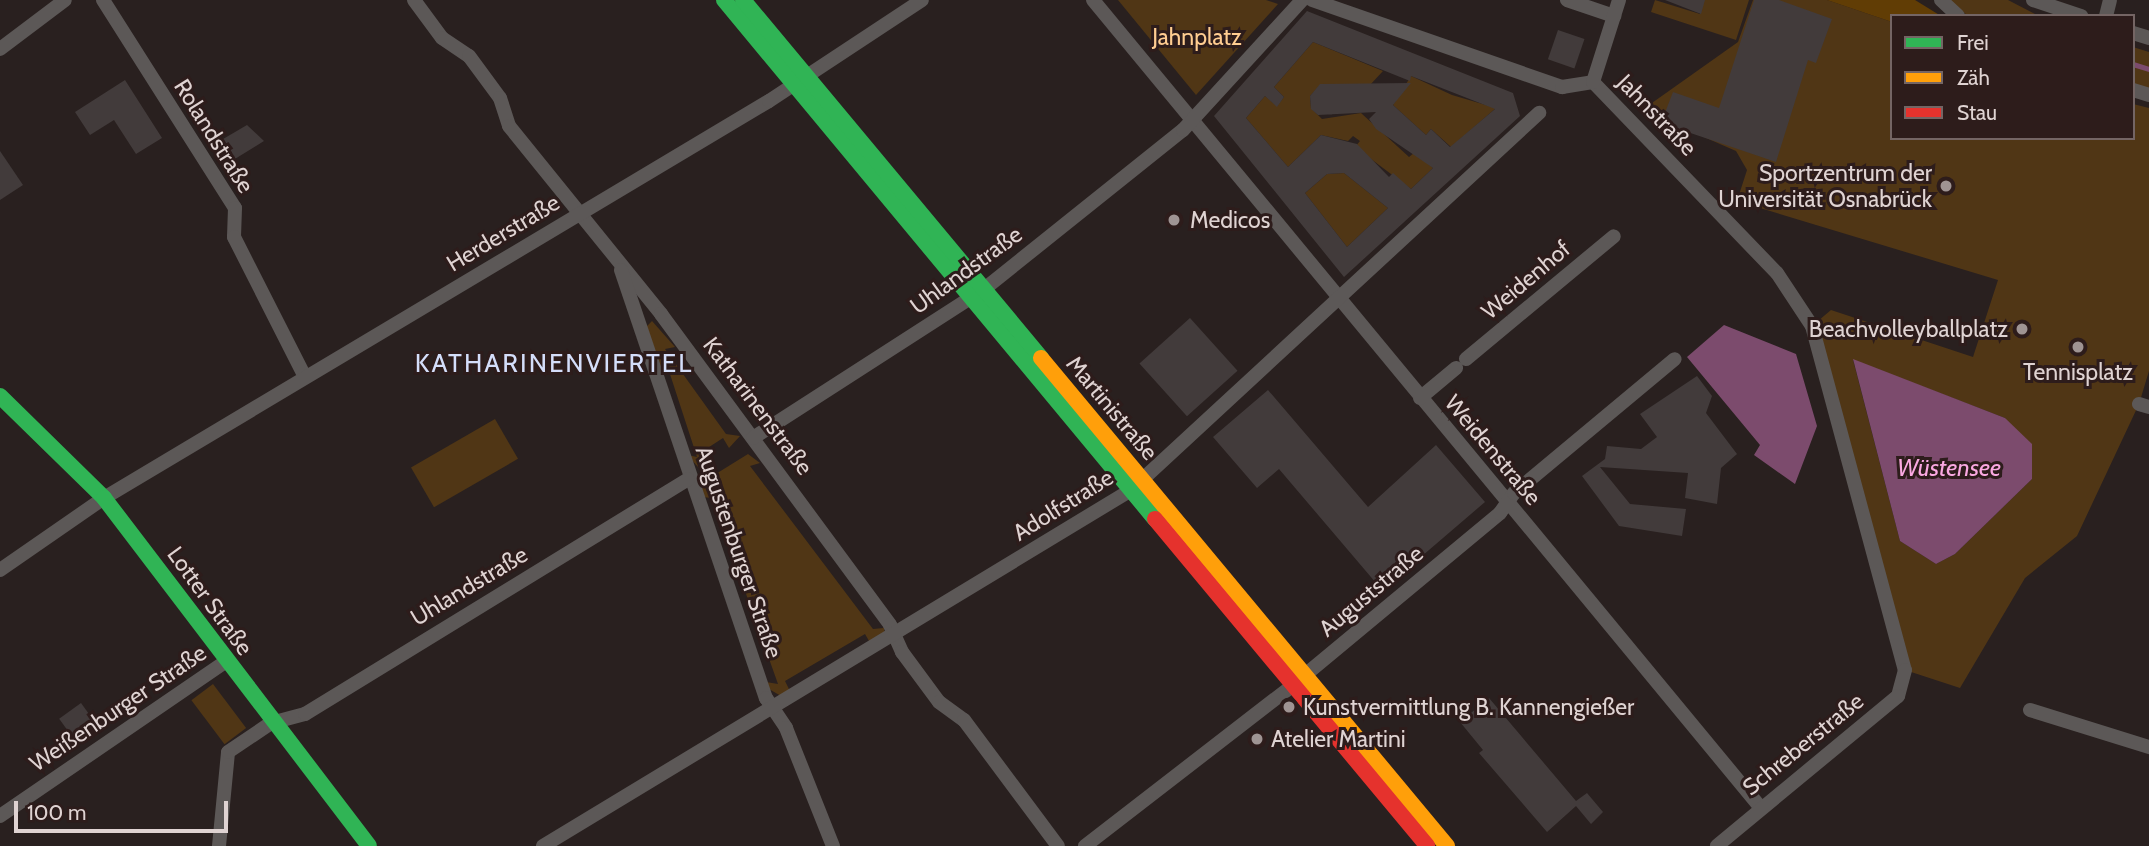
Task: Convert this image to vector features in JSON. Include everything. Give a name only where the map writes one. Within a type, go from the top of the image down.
[{"type":"main road","name":"Martinistraße","points":[[724,0],[799,79],[1299,680],[1447,846]]},
{"type":"main road","name":"Martinistraße","points":[[743,0],[799,79]]},
{"type":"main road","name":"Lotter Straße","points":[[0,396],[104,498],[271,723],[369,846]]},
{"type":"main road","name":"Martinistraße","points":[[1299,680],[1427,846]]},
{"type":"street","points":[[0,49],[65,0]]},
{"type":"street","name":"Rolandstraße","points":[[103,0],[234,208],[234,237],[304,377]]},
{"type":"street","name":"Katharinenstraße","points":[[414,0],[442,37],[469,56],[500,98],[509,126],[578,215],[661,314],[753,438],[939,702],[964,720],[1058,846]]},
{"type":"street","name":"Herderstraße","points":[[0,570],[104,498],[578,215],[922,0]]},
{"type":"street","points":[[1093,0],[1192,119],[1302,0]]},
{"type":"street","name":"Jahnstraße","points":[[1312,0],[1562,88],[1593,82],[1799,300],[1812,326],[1905,670]]},
{"type":"street","points":[[1567,0],[1614,16]]},
{"type":"street","points":[[1593,82],[1619,0]]},
{"type":"street","points":[[1941,0],[1956,14]]},
{"type":"street","points":[[2033,0],[2075,14]]},
{"type":"street","name":"Adolfstraße","points":[[543,846],[774,709],[1137,486],[1539,113]]},
{"type":"street","name":"Uhlandstraße","points":[[753,438],[977,294],[1192,119]]},
{"type":"street","name":"Weidenstraße","points":[[1192,119],[1760,808]]},
{"type":"street","name":"Weidenhof","points":[[1420,398],[1614,236]]},
{"type":"street","name":"Augustenburger Straße","points":[[620,265],[688,480],[774,709],[786,728],[833,846]]},
{"type":"street","points":[[639,326],[646,315],[661,314]]},
{"type":"street","name":"Auguststraße","points":[[1085,846],[1299,680],[1509,505],[1514,493],[1675,359]]},
{"type":"street","name":"Uhlandstraße","points":[[219,846],[228,752],[271,723],[305,714],[688,480]]},
{"type":"street","name":"Weißenburger Straße","points":[[0,816],[226,662]]},
{"type":"street","name":"Schreberstraße","points":[[1717,846],[1898,696],[1905,670]]},
{"type":"street","points":[[2030,710],[2149,747]]},
{"type":"green space","name":"Jahnplatz","points":[[1118,0],[1266,0],[1278,4],[1196,95]]},
{"type":"green space","points":[[1655,0],[1700,14],[1703,0],[1749,0],[1736,40],[1651,12]]},
{"type":"green space","name":"Sportzentrum der Universität Osnabrück","points":[[1753,0],[1827,0],[1890,21],[1890,140],[2135,140],[2135,104],[2149,108],[2149,371],[2139,404],[2077,536],[2025,578],[1960,688],[1905,670],[1812,326],[1831,310],[1973,357],[1998,280],[1737,201],[1747,170],[1736,151],[1642,110],[1738,42]],"holes":[[[1853,360],[2005,418],[2032,479],[1955,554],[1936,564],[1900,541]]]},
{"type":"green space","points":[[1949,0],[2008,0],[2035,14],[1966,14]]},
{"type":"green space","points":[[1313,42],[1383,71],[1370,85],[1320,85],[1310,96],[1311,108],[1322,119],[1361,113],[1409,157],[1415,152],[1433,168],[1411,189],[1355,147],[1360,141],[1353,136],[1348,141],[1321,135],[1288,167],[1246,118],[1265,96],[1277,106],[1284,97],[1274,87]]},
{"type":"green space","points":[[2135,48],[2149,52],[2149,89],[2135,85]]},
{"type":"green space","points":[[1411,76],[1452,95],[1496,108],[1451,147],[1431,129],[1426,135],[1393,105]]},
{"type":"green space","points":[[1344,173],[1388,208],[1347,247],[1305,193],[1327,174]]},
{"type":"green space","points":[[652,321],[675,347],[665,349],[726,434],[740,436],[729,448],[723,438],[703,451],[708,462],[699,468],[687,455],[697,457],[668,368],[657,365],[646,327]]},
{"type":"green space","points":[[495,419],[518,459],[434,507],[411,468]]},
{"type":"green space","points":[[748,454],[760,463],[750,466],[873,629],[884,628],[885,635],[872,646],[865,634],[785,681],[791,693],[781,696],[769,689],[766,682],[778,684],[712,498],[702,497],[698,485]]},
{"type":"green space","points":[[213,684],[246,728],[225,744],[191,700]]},
{"type":"shaded area","points":[[1827,0],[1915,0],[1938,14],[1890,14],[1890,21]]},
{"type":"water","points":[[1724,325],[1796,354],[1817,426],[1795,484],[1754,455],[1760,445],[1687,357]]},
{"type":"water","name":"Wüstensee","points":[[1853,359],[2005,418],[2032,444],[2032,479],[1955,554],[1936,564],[1900,541]]},
{"type":"building","points":[[1665,0],[1705,0],[1701,14]]},
{"type":"building","points":[[1754,0],[1779,0],[1832,19],[1816,63],[1808,60],[1776,162],[1661,123],[1673,92],[1719,108]]},
{"type":"building","points":[[1307,11],[1513,93],[1520,116],[1344,277],[1214,116]],"holes":[[[1313,42],[1410,81],[1411,76],[1495,109],[1450,147],[1431,129],[1426,135],[1393,105],[1411,83],[1320,84],[1310,96],[1311,109],[1318,115],[1376,112],[1369,119],[1376,129],[1433,168],[1411,189],[1393,173],[1389,177],[1357,144],[1321,135],[1288,167],[1246,118],[1265,96],[1277,107],[1284,97],[1274,87]],[[1344,173],[1388,208],[1347,247],[1305,193],[1327,174]]]},
{"type":"building","points":[[1558,30],[1584,39],[1574,68],[1548,59]]},
{"type":"building","points":[[125,80],[162,138],[136,154],[114,120],[90,135],[75,112]]},
{"type":"building","points":[[247,125],[264,141],[230,162],[218,142]]},
{"type":"building","points":[[0,151],[23,185],[0,200]]},
{"type":"building","points":[[1190,318],[1238,371],[1187,416],[1139,364]]},
{"type":"building","points":[[1697,376],[1712,396],[1706,413],[1737,454],[1721,468],[1717,504],[1685,498],[1688,473],[1600,467],[1630,504],[1686,509],[1682,536],[1619,526],[1582,476],[1605,459],[1607,446],[1641,449],[1657,437],[1640,414]]},
{"type":"building","points":[[1268,390],[1368,507],[1436,445],[1485,502],[1401,574],[1394,567],[1376,583],[1279,469],[1257,488],[1213,437]]},
{"type":"building","points":[[1489,698],[1576,801],[1587,793],[1603,812],[1591,824],[1576,806],[1547,832],[1479,753],[1483,750],[1460,722]]},
{"type":"building","points":[[81,703],[95,722],[73,738],[59,719]]},
{"type":"waterway","points":[[2135,65],[2149,69]]},
{"type":"traffic: fast","points":[[724,0],[1155,519]]},
{"type":"traffic: fast","points":[[743,0],[1041,358]]},
{"type":"traffic: fast","points":[[0,396],[104,498],[369,846]]},
{"type":"traffic: slow","points":[[1041,358],[1447,846]]},
{"type":"traffic: jam","points":[[1155,519],[1427,846]]},
{"type":"place","name":"Sportzentrum der Universität Osnabrück","points":[[1946,186]]},
{"type":"place","name":"Medicos","points":[[1174,220]]},
{"type":"place","name":"Beachvolleyballplatz","points":[[2022,329]]},
{"type":"place","name":"Tennisplatz","points":[[2078,347]]},
{"type":"place","name":"Kunstvermittlung B. Kannengießer","points":[[1289,707]]},
{"type":"place","name":"Atelier Martini","points":[[1257,739]]},
{"type":"district","name":"KATHARINENVIERTEL","points":[[554,364]]}]
